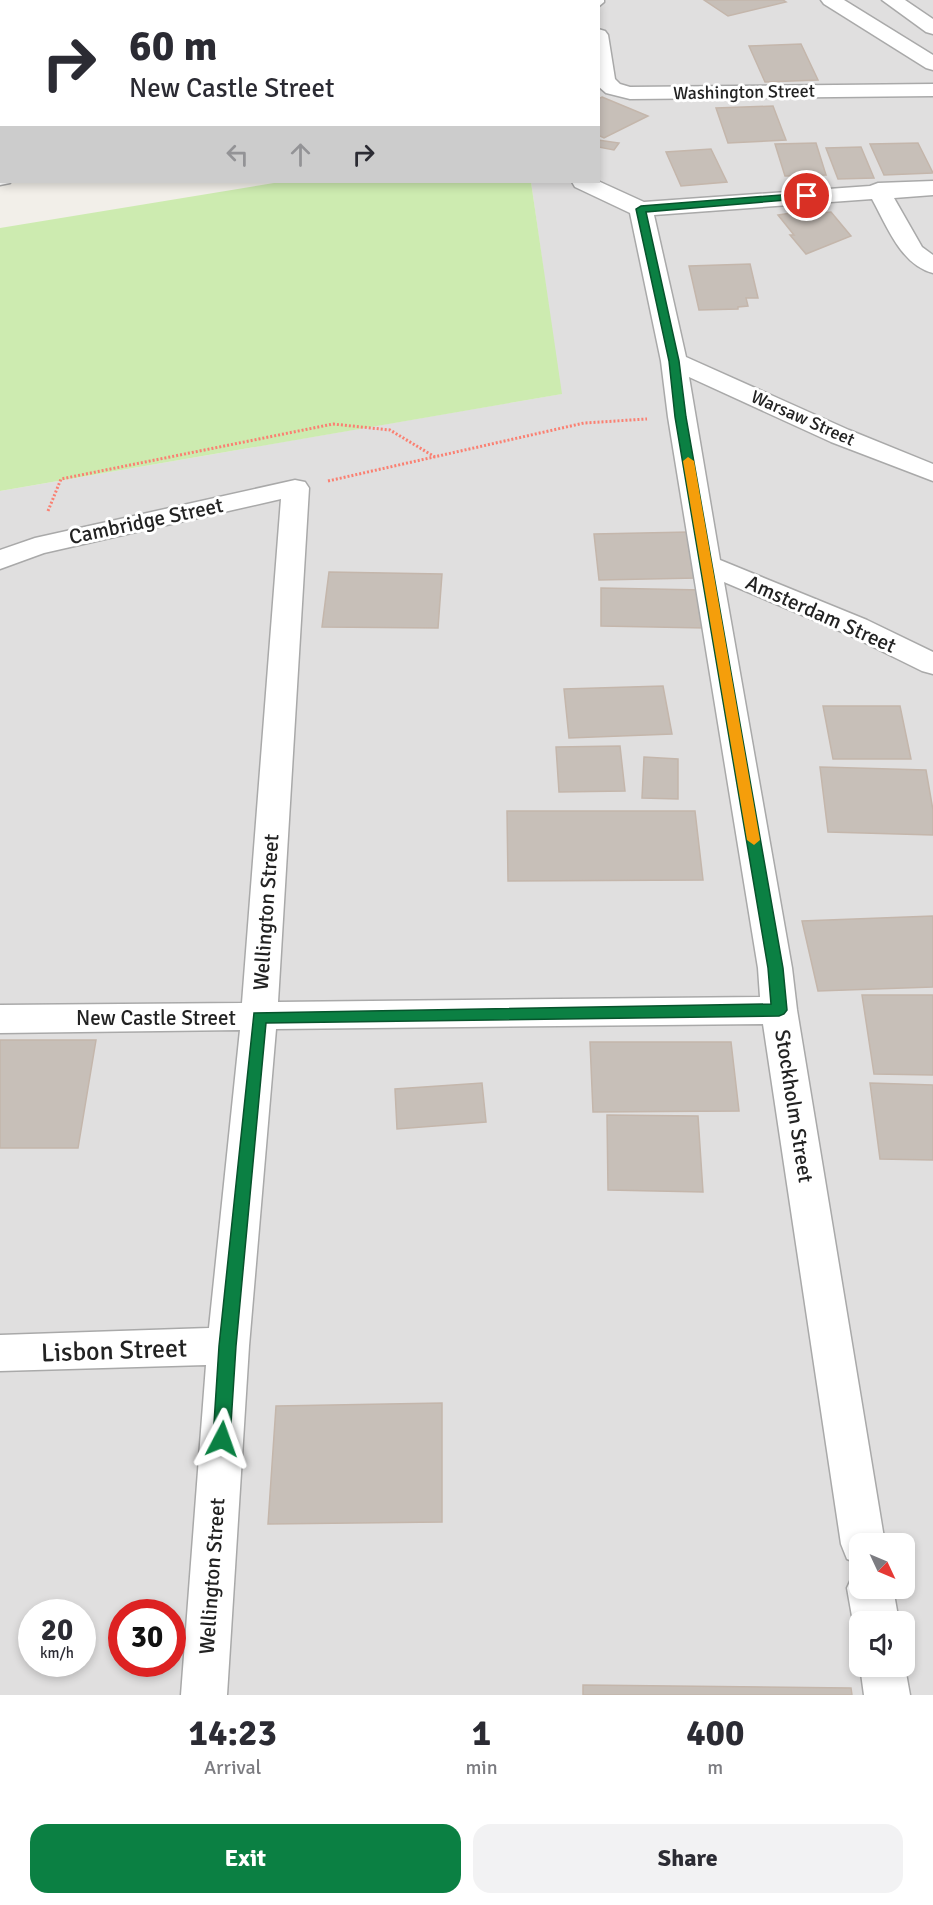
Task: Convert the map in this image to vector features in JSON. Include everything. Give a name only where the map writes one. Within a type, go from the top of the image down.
[{"type":"street","points":[[831,0],[933,64]]},
{"type":"street","points":[[892,0],[933,28]]},
{"type":"street","name":"Washington Street","points":[[600,48],[605,81],[613,89],[630,93],[933,90]]},
{"type":"street","points":[[585,183],[641,209],[878,190],[933,188]]},
{"type":"street","points":[[878,190],[913,251],[933,266]]},
{"type":"street","name":"Stockholm Street","points":[[641,209],[674,361],[681,417],[775,968],[779,1010],[861,1533]]},
{"type":"street","name":"Warsaw Street","points":[[674,361],[840,436],[933,473]]},
{"type":"street","name":"Cambridge Street","points":[[0,560],[35,546],[295,488]]},
{"type":"street","name":"Wellington Street","points":[[204,1695],[228,1346],[259,1017],[295,488]]},
{"type":"street","name":"Amsterdam Street","points":[[707,565],[856,627],[933,664]]},
{"type":"street","name":"New Castle Street","points":[[0,1019],[779,1010]]},
{"type":"street","name":"Lisbon Street","points":[[0,1353],[228,1346]]},
{"type":"street","points":[[885,1677],[887,1695]]},
{"type":"path","points":[[295,488],[584,423],[681,417]]},
{"type":"path","points":[[35,546],[61,479],[333,424],[390,430],[435,457]]},
{"type":"shaded area","points":[[600,0],[933,0],[933,1695],[0,1695],[0,491],[561,394],[531,183],[600,183]]},
{"type":"green space","points":[[274,183],[531,183],[562,394],[0,491],[0,228]]},
{"type":"building","points":[[704,0],[783,0],[786,2],[728,16]]},
{"type":"building","points":[[801,44],[818,80],[765,82],[749,46]]},
{"type":"building","points":[[600,98],[648,116],[604,138],[600,136]]},
{"type":"building","points":[[773,106],[786,140],[728,143],[716,108]]},
{"type":"building","points":[[600,140],[619,143],[614,150],[600,147]]},
{"type":"building","points":[[816,143],[826,175],[785,176],[775,144]]},
{"type":"building","points":[[918,143],[933,173],[884,175],[870,144]]},
{"type":"building","points":[[861,147],[874,178],[838,179],[826,148]]},
{"type":"building","points":[[711,149],[727,182],[681,186],[666,152]]},
{"type":"building","points":[[810,210],[813,214],[831,212],[851,236],[806,254],[790,235],[794,235],[778,215]]},
{"type":"building","points":[[750,264],[758,298],[746,298],[748,306],[738,307],[738,309],[699,310],[689,266]]},
{"type":"building","points":[[689,532],[697,578],[599,580],[594,534]]},
{"type":"building","points":[[329,572],[442,574],[438,628],[322,627]]},
{"type":"building","points":[[601,588],[702,590],[705,628],[601,626]]},
{"type":"building","points":[[663,686],[672,734],[569,738],[564,689]]},
{"type":"building","points":[[823,706],[900,706],[911,759],[833,759]]},
{"type":"building","points":[[620,746],[625,791],[559,792],[556,747]]},
{"type":"building","points":[[644,757],[678,759],[678,799],[642,798]]},
{"type":"building","points":[[820,767],[926,770],[933,810],[933,835],[828,832]]},
{"type":"building","points":[[507,811],[695,811],[703,880],[508,881]]},
{"type":"building","points":[[933,916],[933,987],[818,991],[802,921]]},
{"type":"building","points":[[862,995],[933,995],[933,1075],[874,1074]]},
{"type":"building","points":[[0,1040],[96,1040],[78,1148],[0,1148]]},
{"type":"building","points":[[590,1042],[731,1042],[739,1111],[593,1112]]},
{"type":"building","points":[[482,1083],[486,1122],[397,1129],[395,1089]]},
{"type":"building","points":[[870,1083],[933,1085],[933,1160],[880,1159]]},
{"type":"building","points":[[607,1115],[698,1116],[703,1192],[608,1190]]},
{"type":"building","points":[[442,1403],[442,1522],[268,1524],[276,1406]]},
{"type":"building","points":[[583,1685],[851,1688],[852,1695],[583,1695]]},
{"type":"slow traffic","points":[[688,461],[754,840]]},
{"type":"route","points":[[222,1439],[228,1346],[259,1017],[779,1010],[775,968],[681,417],[674,361],[641,209],[807,196]]}]
